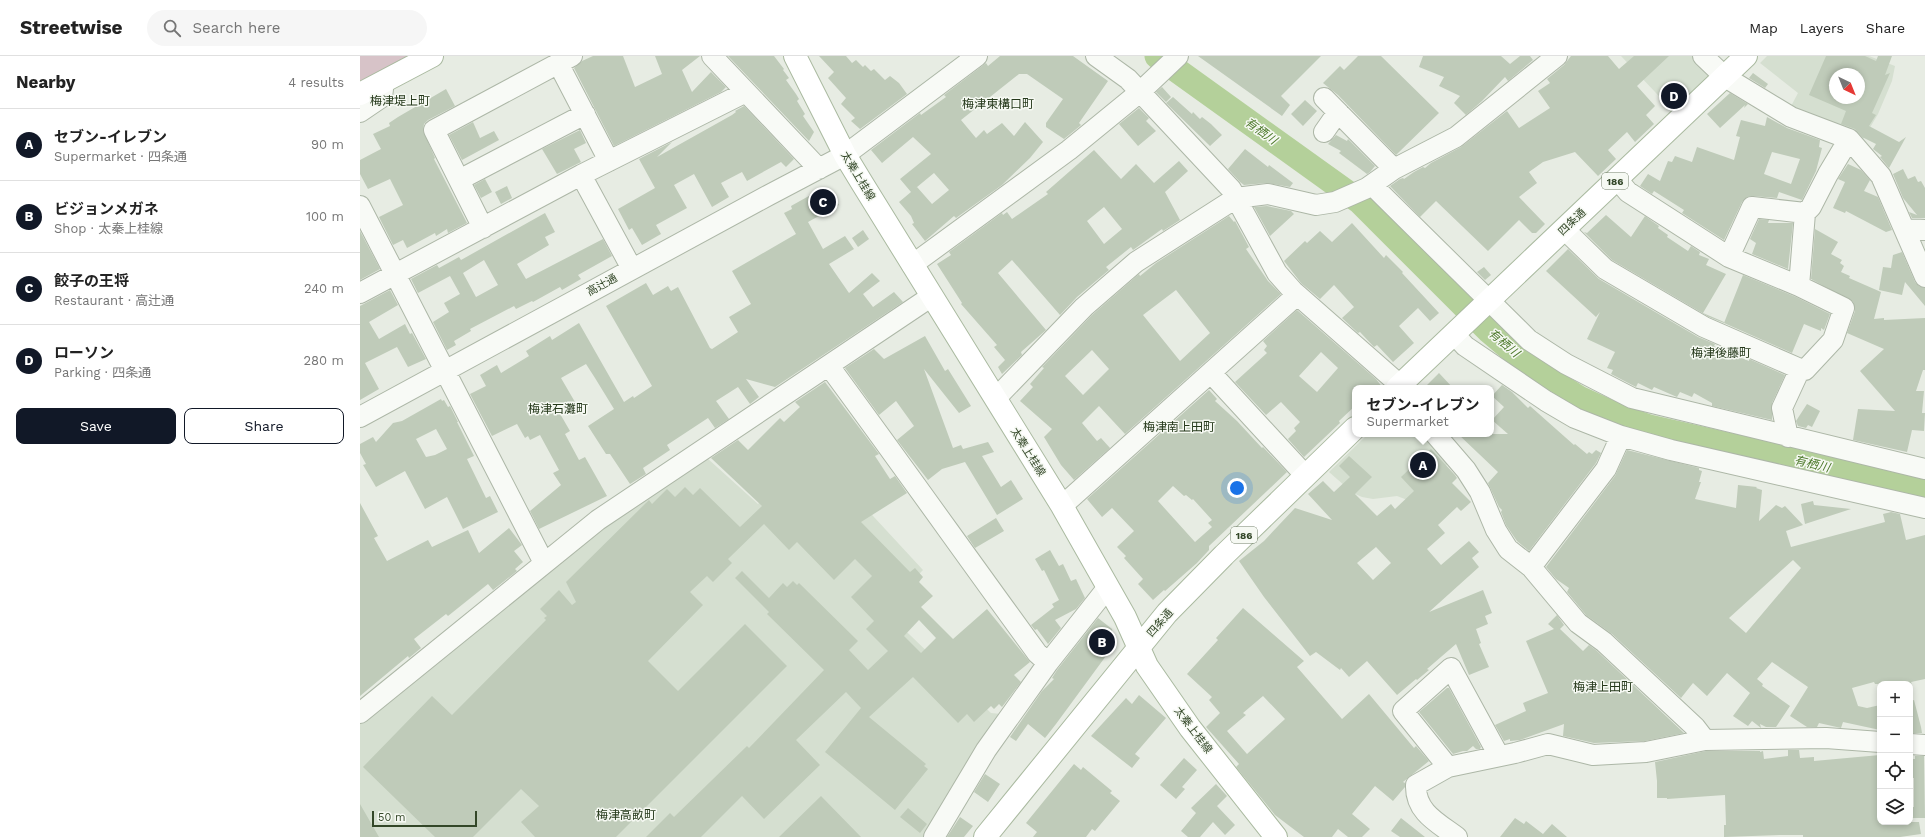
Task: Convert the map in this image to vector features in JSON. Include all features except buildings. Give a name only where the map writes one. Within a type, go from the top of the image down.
[{"type":"main road","points":[[360,94],[432,56]]},
{"type":"main road","name":"太秦上桂線","points":[[795,56],[845,155],[1062,506],[1125,617],[1146,666],[1190,728],[1276,837]]},
{"type":"main road","name":"四条通","points":[[1400,385],[1746,56]]},
{"type":"main road","name":"四条通","points":[[985,837],[1138,648],[1178,602],[1305,475],[1352,431]]},
{"type":"street","points":[[712,56],[819,169]]},
{"type":"street","name":"高辻通","points":[[360,417],[845,155],[978,56]]},
{"type":"street","points":[[1096,56],[1128,78],[1231,189],[1277,273],[1297,295],[1396,385]]},
{"type":"street","points":[[912,265],[1069,150],[1140,92],[1178,56]]},
{"type":"street","points":[[996,398],[1084,307],[1136,262],[1236,198],[1268,194],[1316,206],[1335,202],[1370,186],[1394,169],[1456,136],[1557,56]]},
{"type":"street","points":[[1703,56],[1725,77],[1791,117],[1849,139],[1881,176],[1925,277]]},
{"type":"street","points":[[483,228],[434,130],[565,60],[585,114],[609,161]]},
{"type":"street","points":[[360,112],[382,97],[384,81]]},
{"type":"street","points":[[360,293],[609,161],[746,92]]},
{"type":"street","points":[[1324,98],[1394,169]]},
{"type":"street","points":[[1324,132],[1338,112]]},
{"type":"street","points":[[459,180],[585,114]]},
{"type":"street","points":[[1799,286],[1805,213],[1811,207],[1828,174],[1849,139]]},
{"type":"street","points":[[581,176],[632,269]]},
{"type":"street","points":[[1564,229],[1606,269],[1704,327],[1800,369],[1805,370],[1833,340],[1844,308],[1799,286],[1729,257],[1628,192],[1617,179]]},
{"type":"street","points":[[1370,186],[1487,303],[1529,340],[1566,364],[1632,398],[1925,469]]},
{"type":"street","points":[[360,206],[444,372],[544,563]]},
{"type":"street","points":[[1729,257],[1752,207],[1805,213]]},
{"type":"street","points":[[1905,229],[1925,230]]},
{"type":"street","points":[[1062,506],[1297,295]]},
{"type":"street","points":[[361,711],[598,520],[932,296]]},
{"type":"street","points":[[1458,330],[1465,346],[1546,401],[1575,418],[1621,436],[1821,490],[1925,508]]},
{"type":"street","points":[[829,366],[911,476],[953,538],[1037,653],[1048,663]]},
{"type":"street","points":[[1788,437],[1782,408],[1800,369]]},
{"type":"street","points":[[1211,373],[1305,475]]},
{"type":"street","points":[[1531,567],[1606,469],[1621,436]]},
{"type":"street","points":[[1438,437],[1466,470],[1480,492],[1496,530],[1508,549],[1531,567],[1578,624],[1604,642],[1695,727],[1705,740]]},
{"type":"street","points":[[934,837],[986,750],[1048,663],[1108,587]]},
{"type":"street","points":[[1448,767],[1403,711],[1451,668],[1499,756]]},
{"type":"street","points":[[1457,837],[1427,814],[1415,796],[1416,785],[1448,767],[1548,744],[1593,755],[1646,752],[1705,740],[1826,738],[1877,742]]},
{"type":"street","points":[[1913,744],[1925,745]]},
{"type":"shaded area","points":[[360,56],[412,56],[360,81]]},
{"type":"shaded area","points":[[1621,56],[1696,56],[1714,73],[1673,111]]},
{"type":"shaded area","points":[[1767,56],[1869,56],[1895,66],[1892,81],[1878,114],[1862,141],[1789,110],[1798,93],[1760,63]]},
{"type":"shaded area","points":[[1365,437],[1430,437],[1452,460],[1410,501],[1397,496],[1373,499],[1362,497],[1353,493],[1329,472]]},
{"type":"shaded area","points":[[812,450],[923,570],[884,610],[991,713],[1001,714],[925,837],[360,837],[360,723],[601,528],[707,458],[758,504]]},
{"type":"waterway","name":"有栖川","points":[[1157,56],[1359,201],[1489,331],[1539,373],[1579,398],[1618,416],[1649,427],[1925,490]]},
{"type":"place","name":"ローソン","points":[[1674,96]]},
{"type":"place","name":"餃子の王将","points":[[823,202]]},
{"type":"place","name":"セブン-イレブン","points":[[1423,465]]},
{"type":"place","name":"ビジョンメガネ","points":[[1102,642]]},
{"type":"district","name":"梅津堤上町","points":[[400,101]]},
{"type":"district","name":"梅津東構口町","points":[[998,104]]},
{"type":"district","name":"梅津後藤町","points":[[1721,353]]},
{"type":"district","name":"梅津石灘町","points":[[558,409]]},
{"type":"district","name":"梅津南上田町","points":[[1179,427]]},
{"type":"district","name":"梅津上田町","points":[[1603,687]]},
{"type":"district","name":"梅津高畝町","points":[[626,815]]}]
